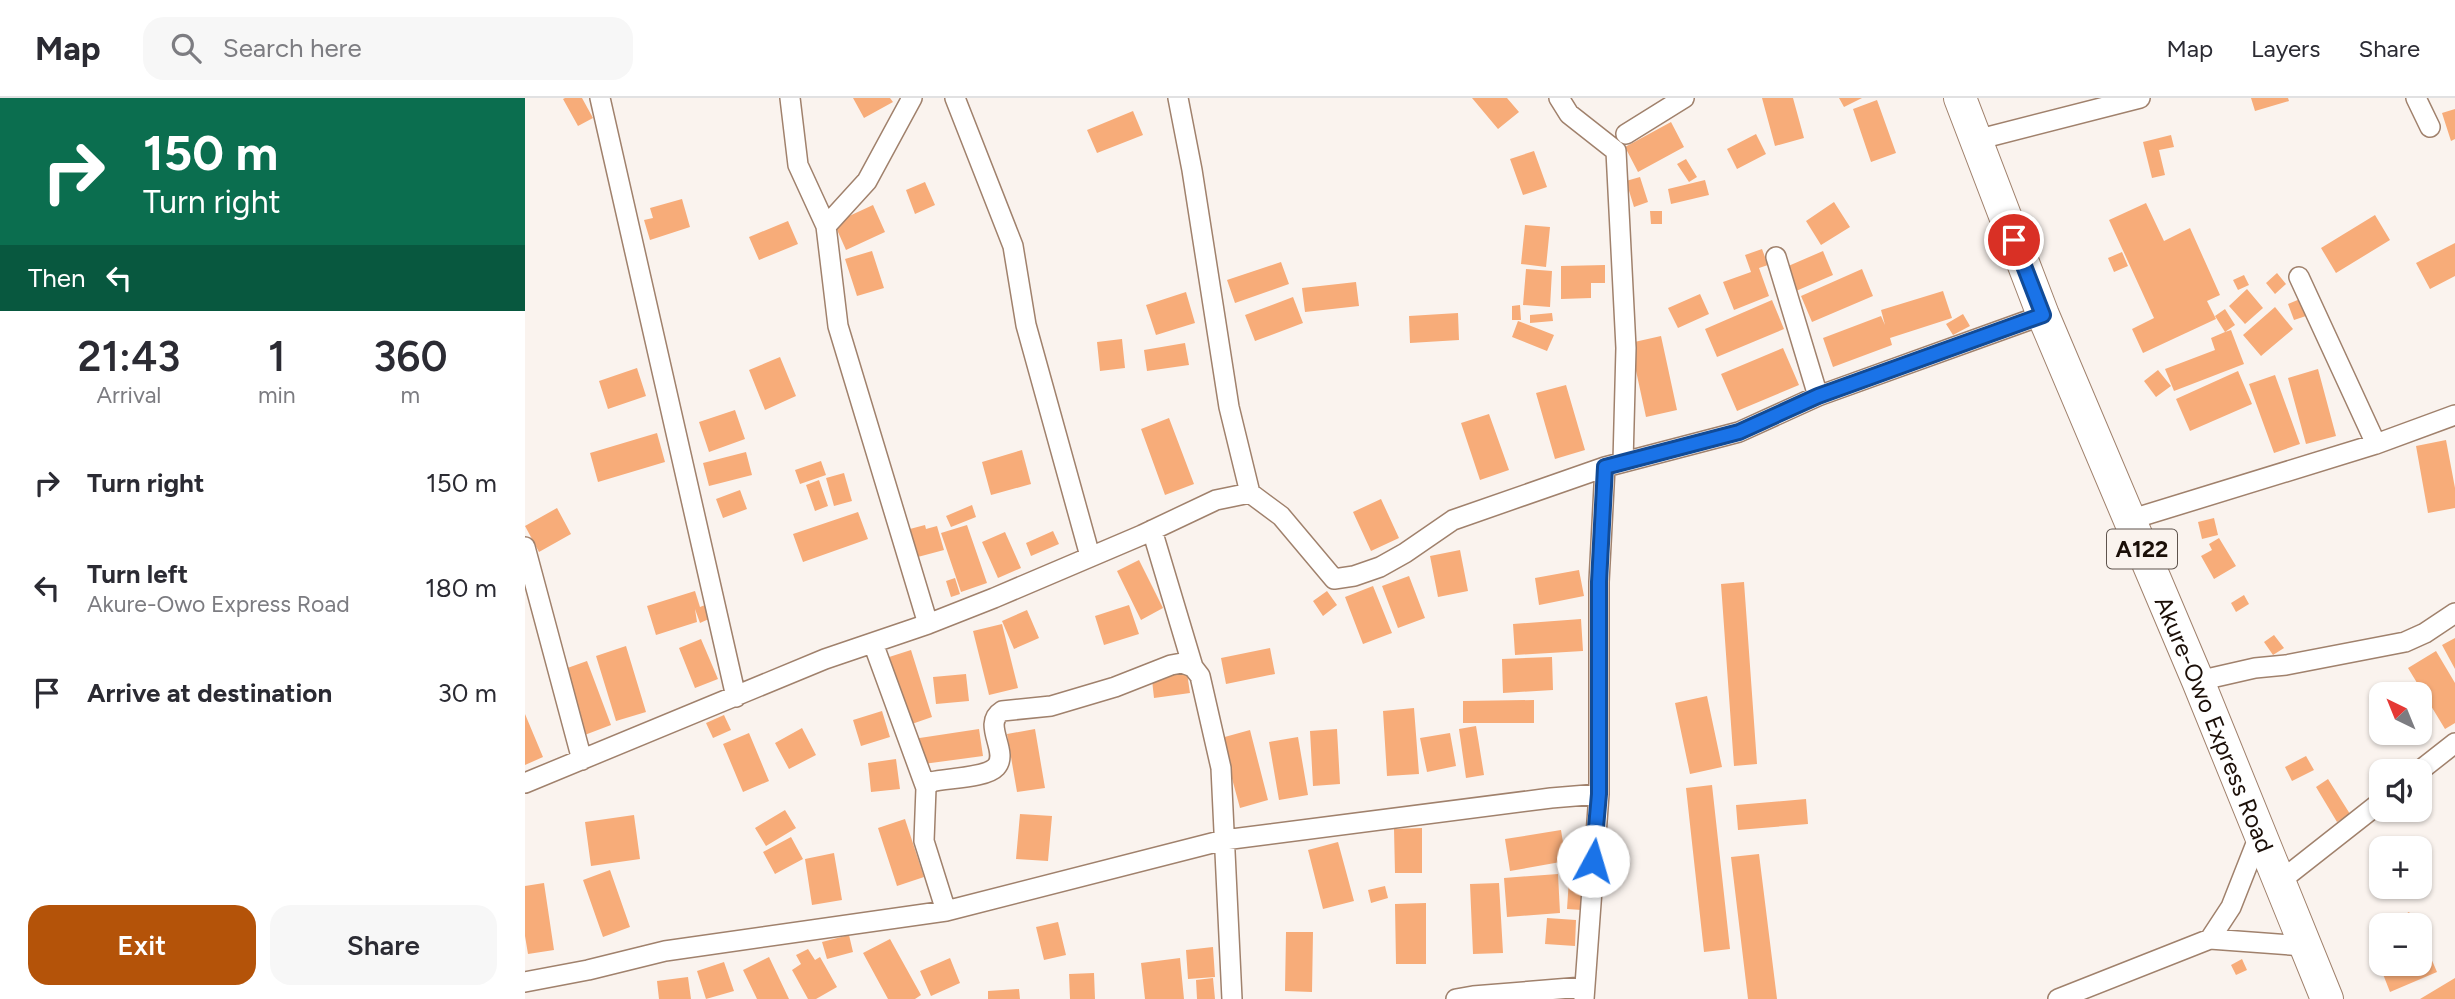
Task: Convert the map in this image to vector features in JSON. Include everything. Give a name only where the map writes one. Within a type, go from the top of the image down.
[{"type":"highway","name":"Akure-Owo Express Road","points":[[1960,98],[2043,315],[2198,681],[2327,999]]},
{"type":"street","points":[[600,98],[736,697]]},
{"type":"street","points":[[790,98],[798,165],[826,226],[838,326],[928,624]]},
{"type":"street","points":[[826,226],[867,181],[912,98]]},
{"type":"street","points":[[955,98],[1013,246],[1026,325],[1090,556]]},
{"type":"street","points":[[1178,98],[1187,134],[1229,407],[1250,494],[1280,516],[1334,579],[1354,576],[1380,566],[1405,553],[1453,520],[1614,464],[1739,432],[1818,396],[2043,315]]},
{"type":"street","points":[[1456,999],[1473,996],[1583,993],[1599,794],[1599,582],[1626,348],[1616,150],[1569,114],[1559,98]]},
{"type":"street","points":[[1626,134],[1684,98]]},
{"type":"street","points":[[1976,140],[2140,98]]},
{"type":"street","points":[[2416,98],[2430,127]]},
{"type":"street","points":[[1776,257],[1818,396]]},
{"type":"street","points":[[2299,277],[2376,444]]},
{"type":"street","points":[[2129,520],[2376,444],[2455,415]]},
{"type":"street","points":[[525,783],[825,659],[928,624],[1152,530],[1216,500],[1250,494]]},
{"type":"street","points":[[1152,530],[1193,667],[1200,676],[1221,768],[1232,999]]},
{"type":"street","points":[[525,547],[582,760]]},
{"type":"street","points":[[2198,681],[2255,668],[2286,665],[2405,642],[2425,634],[2455,613]]},
{"type":"street","points":[[873,643],[926,788],[924,841],[946,911]]},
{"type":"street","points":[[926,788],[931,782],[987,773],[996,767],[1000,759],[994,722],[996,715],[1002,711],[1051,706],[1115,687],[1171,665],[1182,663],[1193,667]]},
{"type":"street","points":[[2432,761],[2455,743]]},
{"type":"street","points":[[525,982],[589,970],[665,951],[946,911],[1224,840],[1599,794]]},
{"type":"street","points":[[2279,882],[2369,811]]},
{"type":"street","points":[[2210,939],[2231,907],[2259,836]]},
{"type":"street","points":[[2058,999],[2210,939],[2305,946]]},
{"type":"building","points":[[582,98],[593,118],[578,126],[563,99]]},
{"type":"building","points":[[853,98],[890,98],[893,102],[864,118]]},
{"type":"building","points":[[1472,98],[1507,98],[1519,112],[1498,129]]},
{"type":"building","points":[[1762,98],[1793,98],[1804,138],[1775,146]]},
{"type":"building","points":[[1839,98],[1862,98],[1844,107]]},
{"type":"building","points":[[2251,98],[2288,98],[2289,101],[2255,111]]},
{"type":"building","points":[[1877,100],[1896,153],[1871,162],[1853,109]]},
{"type":"building","points":[[2455,109],[2455,139],[2451,141],[2442,113]]},
{"type":"building","points":[[1133,111],[1143,135],[1097,153],[1087,130]]},
{"type":"building","points":[[1671,122],[1684,147],[1638,172],[1625,147]]},
{"type":"building","points":[[1756,134],[1766,154],[1737,169],[1727,149]]},
{"type":"building","points":[[2171,135],[2174,147],[2159,150],[2165,175],[2152,178],[2143,142]]},
{"type":"building","points":[[1534,151],[1547,187],[1523,195],[1510,159]]},
{"type":"building","points":[[1686,159],[1697,177],[1689,182],[1677,164]]},
{"type":"building","points":[[1640,177],[1648,202],[1634,207],[1626,181]]},
{"type":"building","points":[[1705,180],[1709,195],[1671,204],[1668,189]]},
{"type":"building","points":[[925,182],[935,205],[915,214],[906,190]]},
{"type":"building","points":[[682,199],[690,227],[650,240],[644,220],[653,218],[650,208]]},
{"type":"building","points":[[1834,202],[1850,227],[1821,245],[1806,221]]},
{"type":"building","points":[[2146,203],[2164,241],[2190,228],[2220,295],[2207,301],[2216,319],[2143,353],[2132,329],[2154,318],[2109,220]]},
{"type":"building","points":[[873,205],[885,232],[846,250],[834,223]]},
{"type":"building","points":[[1650,211],[1662,211],[1662,224],[1651,224]]},
{"type":"building","points":[[2375,215],[2390,240],[2336,273],[2321,248]]},
{"type":"building","points":[[788,221],[798,244],[759,260],[749,237]]},
{"type":"building","points":[[1525,225],[1550,227],[1546,267],[1521,264]]},
{"type":"building","points":[[2455,243],[2455,276],[2430,289],[2416,263]]},
{"type":"building","points":[[1762,249],[1768,265],[1759,268],[1769,296],[1734,310],[1723,282],[1751,272],[1745,255]]},
{"type":"building","points":[[872,251],[884,288],[857,296],[845,259]]},
{"type":"building","points":[[1823,251],[1833,275],[1796,291],[1786,267]]},
{"type":"building","points":[[2122,252],[2128,266],[2114,272],[2108,258]]},
{"type":"building","points":[[1281,262],[1289,284],[1235,303],[1227,280]]},
{"type":"building","points":[[1605,265],[1605,283],[1591,283],[1591,298],[1561,299],[1561,266]]},
{"type":"building","points":[[1526,269],[1552,271],[1550,307],[1523,305]]},
{"type":"building","points":[[1862,269],[1873,296],[1812,322],[1801,296]]},
{"type":"building","points":[[2277,273],[2286,284],[2275,294],[2266,283]]},
{"type":"building","points":[[2244,275],[2249,285],[2238,290],[2233,280]]},
{"type":"building","points":[[1356,282],[1359,306],[1305,312],[1302,288]]},
{"type":"building","points":[[2247,289],[2263,308],[2245,324],[2229,306]]},
{"type":"building","points":[[1943,291],[1952,318],[1890,338],[1892,345],[1833,367],[1823,338],[1881,316],[1885,325],[1881,310]]},
{"type":"building","points":[[1186,292],[1195,323],[1156,335],[1146,305]]},
{"type":"building","points":[[1700,294],[1709,314],[1678,328],[1668,308]]},
{"type":"building","points":[[1293,297],[1303,323],[1255,341],[1245,315]]},
{"type":"building","points":[[2300,299],[2306,316],[2294,320],[2288,304]]},
{"type":"building","points":[[1772,300],[1784,329],[1717,357],[1705,329]]},
{"type":"building","points":[[1520,305],[1521,320],[1512,320],[1512,306]]},
{"type":"building","points":[[2275,307],[2293,329],[2261,356],[2243,335]]},
{"type":"building","points":[[2225,309],[2235,325],[2225,332],[2215,316]]},
{"type":"building","points":[[1458,313],[1459,340],[1410,343],[1409,316]]},
{"type":"building","points":[[1552,313],[1553,321],[1530,323],[1530,315]]},
{"type":"building","points":[[1963,314],[1970,326],[1953,335],[1946,324]]},
{"type":"building","points":[[1518,321],[1554,335],[1547,351],[1512,337]]},
{"type":"building","points":[[2231,330],[2244,364],[2174,391],[2165,369],[2215,350],[2211,338]]},
{"type":"building","points":[[1661,336],[1677,410],[1646,417],[1630,343]]},
{"type":"building","points":[[1122,339],[1125,368],[1100,371],[1097,342]]},
{"type":"building","points":[[1185,343],[1189,365],[1147,371],[1144,350]]},
{"type":"building","points":[[1783,348],[1799,385],[1737,411],[1721,374]]},
{"type":"building","points":[[780,357],[796,396],[765,410],[749,370]]},
{"type":"building","points":[[637,368],[646,396],[608,409],[599,381]]},
{"type":"building","points":[[2318,369],[2336,436],[2306,444],[2288,378]]},
{"type":"building","points":[[2158,370],[2171,386],[2156,397],[2144,381]]},
{"type":"building","points":[[2238,371],[2252,404],[2190,431],[2176,399]]},
{"type":"building","points":[[2275,375],[2300,444],[2274,453],[2249,384]]},
{"type":"building","points":[[1566,385],[1585,450],[1555,459],[1536,393]]},
{"type":"building","points":[[735,410],[745,439],[709,452],[699,422]]},
{"type":"building","points":[[1489,414],[1509,470],[1480,480],[1461,423]]},
{"type":"building","points":[[1169,418],[1194,484],[1165,495],[1141,429]]},
{"type":"building","points":[[657,433],[665,462],[598,482],[590,453]]},
{"type":"building","points":[[2446,440],[2455,488],[2455,508],[2428,513],[2416,446]]},
{"type":"building","points":[[1022,450],[1031,484],[991,495],[982,462]]},
{"type":"building","points":[[746,452],[752,475],[709,486],[703,463]]},
{"type":"building","points":[[821,461],[826,475],[800,484],[795,470]]},
{"type":"building","points":[[844,473],[852,501],[834,506],[826,478]]},
{"type":"building","points":[[819,480],[828,506],[815,511],[806,485]]},
{"type":"building","points":[[740,490],[747,509],[723,518],[716,499]]},
{"type":"building","points":[[1381,499],[1399,538],[1371,551],[1353,512]]},
{"type":"building","points":[[972,505],[976,517],[951,527],[946,516]]},
{"type":"building","points":[[557,508],[571,534],[539,552],[525,526]]},
{"type":"building","points":[[858,512],[868,539],[803,562],[793,534]]},
{"type":"building","points":[[2214,518],[2218,535],[2202,539],[2198,522]]},
{"type":"building","points":[[925,525],[926,529],[937,526],[944,550],[914,558],[906,530]]},
{"type":"building","points":[[967,525],[987,583],[961,592],[941,533]]},
{"type":"building","points":[[1053,531],[1059,544],[1031,556],[1026,543]]},
{"type":"building","points":[[1005,532],[1021,568],[998,578],[982,542]]},
{"type":"building","points":[[2219,538],[2236,566],[2214,579],[2201,556],[2212,550],[2209,544]]},
{"type":"building","points":[[1460,550],[1468,591],[1438,597],[1430,556]]},
{"type":"building","points":[[1139,560],[1163,608],[1141,620],[1117,571]]},
{"type":"building","points":[[1579,570],[1584,596],[1539,605],[1535,578]]},
{"type":"building","points":[[1409,576],[1425,618],[1398,628],[1382,586]]},
{"type":"building","points":[[955,578],[960,594],[951,597],[946,581]]},
{"type":"building","points":[[1744,582],[1757,764],[1734,766],[1721,584]]},
{"type":"building","points":[[1373,586],[1392,633],[1363,644],[1345,597]]},
{"type":"building","points":[[695,591],[700,607],[705,605],[711,618],[700,623],[695,609],[697,622],[656,635],[647,606]]},
{"type":"building","points":[[1327,591],[1337,605],[1323,616],[1313,601]]},
{"type":"building","points":[[2244,595],[2249,604],[2236,612],[2231,603]]},
{"type":"building","points":[[1129,605],[1139,634],[1104,645],[1095,616]]},
{"type":"building","points":[[1027,610],[1039,638],[1014,649],[1002,621]]},
{"type":"building","points":[[1581,619],[1583,651],[1515,655],[1513,624]]},
{"type":"building","points":[[1002,624],[1018,688],[989,695],[973,631]]},
{"type":"building","points":[[2274,635],[2284,648],[2273,655],[2264,642]]},
{"type":"building","points":[[2455,638],[2455,669],[2442,645]]},
{"type":"building","points":[[701,639],[718,679],[695,688],[679,648]]},
{"type":"building","points":[[626,646],[646,712],[616,721],[596,656]]},
{"type":"building","points":[[1270,648],[1275,674],[1226,684],[1221,658]]},
{"type":"building","points":[[911,650],[932,717],[906,726],[886,658]]},
{"type":"building","points":[[2436,651],[2455,683],[2455,723],[2445,729],[2433,709],[2433,682],[2416,682],[2408,668]]},
{"type":"building","points":[[1552,657],[1553,690],[1503,693],[1502,659]]},
{"type":"building","points":[[587,661],[611,725],[582,736],[559,671]]},
{"type":"building","points":[[1186,666],[1190,693],[1154,698],[1151,671]]},
{"type":"building","points":[[966,674],[969,701],[936,704],[933,677]]},
{"type":"building","points":[[1707,696],[1722,767],[1690,774],[1675,703]]},
{"type":"building","points":[[1534,700],[1534,723],[1463,723],[1463,701]]},
{"type":"building","points":[[1414,708],[1419,774],[1387,776],[1383,711]]},
{"type":"building","points":[[882,711],[890,737],[861,746],[853,720]]},
{"type":"building","points":[[525,714],[543,757],[525,765]]},
{"type":"building","points":[[724,715],[731,730],[713,738],[706,723]]},
{"type":"building","points":[[1476,726],[1484,775],[1466,778],[1459,729]]},
{"type":"building","points":[[802,728],[816,755],[789,769],[775,743]]},
{"type":"building","points":[[979,729],[983,756],[916,765],[913,739]]},
{"type":"building","points":[[1035,729],[1045,788],[1017,792],[1007,734]]},
{"type":"building","points":[[1337,729],[1340,784],[1313,786],[1310,731]]},
{"type":"building","points":[[1250,730],[1268,800],[1240,808],[1221,738]]},
{"type":"building","points":[[749,733],[769,781],[743,792],[723,744]]},
{"type":"building","points":[[1450,733],[1456,766],[1427,772],[1420,738]]},
{"type":"building","points":[[1298,737],[1308,795],[1279,800],[1269,742]]},
{"type":"building","points":[[2306,756],[2314,770],[2292,781],[2285,767]]},
{"type":"building","points":[[896,759],[900,789],[871,792],[868,763]]},
{"type":"building","points":[[2328,779],[2350,814],[2337,822],[2316,787]]},
{"type":"building","points":[[1712,785],[1730,949],[1704,952],[1686,788]]},
{"type":"building","points":[[1806,799],[1808,824],[1738,830],[1736,805]]},
{"type":"building","points":[[785,810],[796,828],[766,846],[755,828]]},
{"type":"building","points":[[1020,814],[1052,816],[1048,861],[1016,859]]},
{"type":"building","points":[[634,815],[640,859],[591,866],[585,822]]},
{"type":"building","points":[[905,819],[924,877],[897,886],[878,828]]},
{"type":"building","points":[[1422,828],[1422,873],[1395,873],[1394,829]]},
{"type":"building","points":[[1561,830],[1566,861],[1510,871],[1505,839]]},
{"type":"building","points":[[791,837],[803,859],[775,874],[763,852]]},
{"type":"building","points":[[1338,842],[1354,901],[1323,909],[1308,850]]},
{"type":"building","points":[[834,853],[842,900],[812,905],[805,859]]},
{"type":"building","points":[[1759,854],[1777,999],[1748,999],[1731,857]]},
{"type":"building","points":[[1570,864],[1585,865],[1582,910],[1567,909]]},
{"type":"building","points":[[610,870],[630,927],[603,937],[583,880]]},
{"type":"building","points":[[1558,874],[1560,913],[1507,917],[1504,878]]},
{"type":"building","points":[[544,883],[554,950],[528,954],[525,936],[525,886]]},
{"type":"building","points":[[1499,883],[1503,953],[1473,954],[1470,884]]},
{"type":"building","points":[[1385,886],[1388,898],[1371,903],[1368,890]]},
{"type":"building","points":[[1426,903],[1426,964],[1396,964],[1395,904]]},
{"type":"building","points":[[1547,918],[1576,920],[1575,946],[1545,944]]},
{"type":"building","points":[[1058,922],[1066,955],[1044,960],[1036,927]]},
{"type":"building","points":[[1286,932],[1313,932],[1312,992],[1285,991]]},
{"type":"building","points":[[849,935],[853,952],[827,959],[822,942]]},
{"type":"building","points":[[890,939],[921,995],[915,999],[888,999],[863,953]]},
{"type":"building","points":[[1213,947],[1215,977],[1188,979],[1186,950]]},
{"type":"building","points":[[808,949],[815,960],[820,957],[837,987],[816,999],[808,999],[792,970],[801,964],[796,955]]},
{"type":"building","points":[[769,957],[789,999],[757,999],[743,970]]},
{"type":"building","points":[[950,958],[960,983],[931,996],[920,971]]},
{"type":"building","points":[[1180,958],[1184,999],[1145,999],[1141,963]]},
{"type":"building","points":[[2242,959],[2247,970],[2236,975],[2231,965]]},
{"type":"building","points":[[2432,960],[2437,972],[2432,974]]},
{"type":"building","points":[[724,962],[734,991],[706,999],[697,971]]},
{"type":"building","points":[[1094,973],[1095,999],[1070,999],[1069,974]]},
{"type":"building","points":[[2384,976],[2428,976],[2390,992]]},
{"type":"building","points":[[688,977],[691,999],[659,999],[657,981]]},
{"type":"building","points":[[1213,978],[1215,999],[1197,999],[1196,980]]},
{"type":"building","points":[[2455,978],[2455,999],[2420,999]]},
{"type":"building","points":[[1019,989],[1020,999],[988,999],[988,991]]},
{"type":"route","points":[[1593,861],[1599,794],[1599,582],[1605,467],[1739,432],[1818,396],[2043,315],[2014,240]]}]
